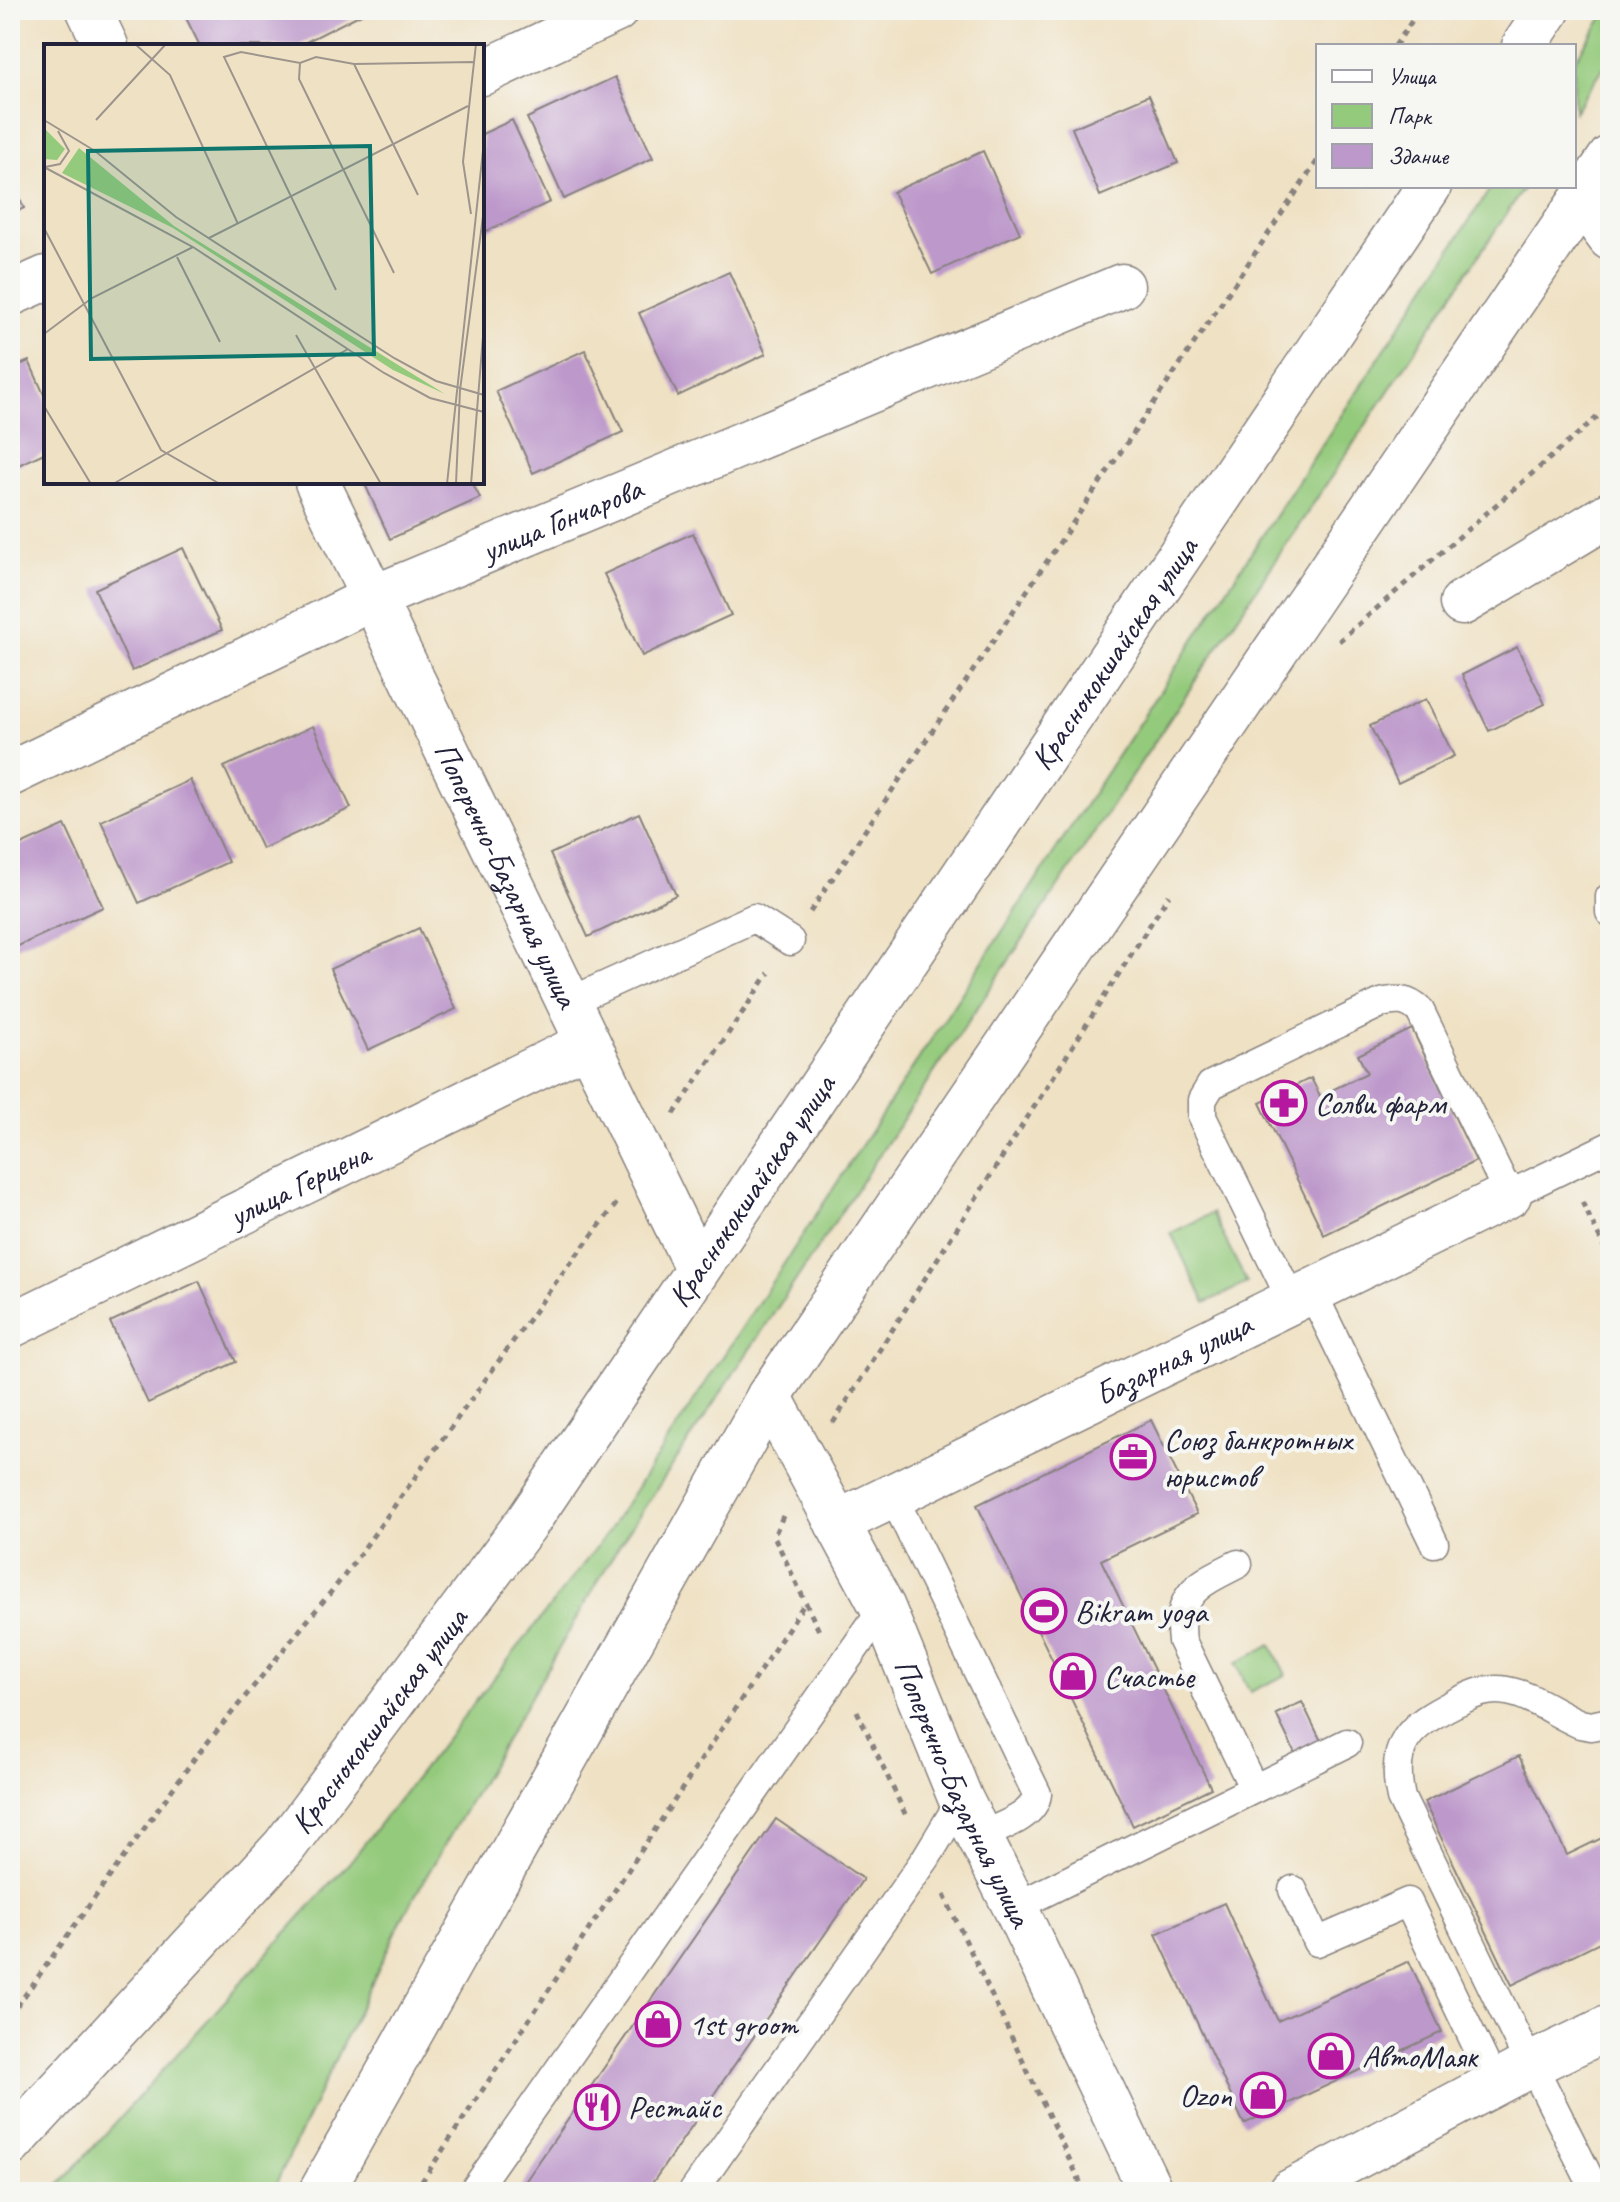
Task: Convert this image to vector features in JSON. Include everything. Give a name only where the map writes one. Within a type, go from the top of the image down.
[{"type":"street","points":[[89,10],[105,44]]},
{"type":"street","points":[[484,72],[616,10]]},
{"type":"street","points":[[1525,44],[1548,10]]},
{"type":"street","points":[[321,2192],[769,1396],[1610,158]]},
{"type":"street","name":"Краснококшайская улица","points":[[10,2144],[284,1847],[528,1521],[1428,188]]},
{"type":"street","points":[[1582,200],[1610,238]]},
{"type":"street","points":[[10,294],[44,279]]},
{"type":"street","name":"улица Гончарова","points":[[10,774],[373,598],[1122,286]]},
{"type":"street","name":"Поперечно-Базарная улица","points":[[318,484],[697,1268]]},
{"type":"street","points":[[1462,603],[1610,514]]},
{"type":"street","name":"улица Герцена","points":[[10,1326],[588,1043]]},
{"type":"street","name":"Базарная улица","points":[[837,1523],[1509,1195]]},
{"type":"street","name":"Поперечно-Базарная улица","points":[[769,1396],[883,1608],[970,1818],[1151,2192]]},
{"type":"street","points":[[1290,2192],[1519,2071],[1610,2027]]},
{"type":"lane","points":[[1610,897],[1610,912]]},
{"type":"lane","points":[[569,1002],[754,918],[790,941]]},
{"type":"lane","points":[[1434,1543],[1202,1117],[1202,1100],[1211,1085],[1381,1003],[1406,1001],[1420,1011],[1509,1195],[1610,1146]]},
{"type":"lane","points":[[693,2192],[926,1858],[970,1818],[1027,1813],[1036,1802],[1037,1794],[893,1496]]},
{"type":"lane","points":[[1238,1564],[1197,1585],[1182,1609],[1180,1624],[1182,1641],[1254,1789]]},
{"type":"lane","points":[[473,2192],[883,1608]]},
{"type":"lane","points":[[1519,2071],[1401,1798],[1397,1765],[1405,1740],[1425,1718],[1486,1690],[1514,1692],[1580,1724],[1591,1726],[1610,1722]]},
{"type":"lane","points":[[1015,1907],[1347,1743]]},
{"type":"lane","points":[[1293,1890],[1317,1942],[1408,1902],[1596,2192]]},
{"type":"path","points":[[1396,44],[1419,10]]},
{"type":"path","points":[[10,2016],[194,1759],[344,1576],[555,1283],[647,1164],[677,1108],[1316,163]]},
{"type":"path","points":[[1328,651],[1610,406]]},
{"type":"path","points":[[806,1465],[1172,890]]},
{"type":"path","points":[[1566,1168],[1610,1259]]},
{"type":"path","points":[[415,2192],[805,1603]]},
{"type":"green space","points":[[1610,10],[1610,58],[1576,109],[1576,58]]},
{"type":"green space","points":[[1491,188],[1524,188],[618,1547],[405,1913],[272,2192],[53,2192],[349,1863],[603,1539]]},
{"type":"green space","points":[[1212,1213],[1247,1283],[1205,1303],[1171,1233]]},
{"type":"green space","points":[[1271,1645],[1286,1675],[1250,1692],[1236,1663]]},
{"type":"building","points":[[182,10],[369,10],[302,44],[199,44]]},
{"type":"building","points":[[615,77],[653,158],[564,199],[527,118]]},
{"type":"building","points":[[1149,95],[1178,163],[1100,196],[1072,128]]},
{"type":"building","points":[[512,120],[550,202],[484,232],[484,133]]},
{"type":"building","points":[[983,151],[1020,233],[932,274],[893,192]]},
{"type":"building","points":[[10,179],[24,208],[10,215]]},
{"type":"building","points":[[729,272],[766,354],[678,396],[639,313]]},
{"type":"building","points":[[585,350],[623,432],[533,473],[496,391]]},
{"type":"building","points":[[29,361],[44,395],[44,453],[10,469],[10,369]]},
{"type":"building","points":[[365,484],[473,484],[480,498],[390,539]]},
{"type":"building","points":[[693,533],[731,615],[642,656],[604,574]]},
{"type":"building","points":[[183,548],[222,630],[132,671],[95,589]]},
{"type":"building","points":[[1517,647],[1545,704],[1489,731],[1462,675]]},
{"type":"building","points":[[1426,699],[1454,756],[1398,783],[1370,726]]},
{"type":"building","points":[[313,726],[351,808],[262,849],[224,767]]},
{"type":"building","points":[[190,780],[228,862],[139,903],[101,821]]},
{"type":"building","points":[[639,813],[676,895],[588,937],[550,854]]},
{"type":"building","points":[[65,825],[103,907],[14,948],[10,939],[10,850]]},
{"type":"building","points":[[419,928],[456,1009],[368,1050],[330,969]]},
{"type":"building","points":[[1412,1029],[1476,1161],[1324,1235],[1260,1103],[1311,1078],[1320,1096],[1367,1073],[1358,1055]]},
{"type":"building","points":[[199,1281],[236,1362],[148,1403],[110,1322]]},
{"type":"building","points":[[1151,1420],[1197,1514],[1101,1560],[1211,1788],[1133,1826],[977,1505]]},
{"type":"building","points":[[1302,1702],[1321,1741],[1295,1753],[1276,1714]]},
{"type":"building","points":[[1519,1756],[1567,1855],[1610,1834],[1610,1937],[1512,1985],[1424,1802]]},
{"type":"building","points":[[776,1819],[863,1879],[646,2192],[518,2192]]},
{"type":"building","points":[[1224,1903],[1278,2021],[1409,1961],[1442,2032],[1244,2124],[1156,1934]]},
{"type":"place","name":"Солви фарм","points":[[1284,1103]]},
{"type":"place","name":"Союз банкротных юристов","points":[[1133,1457]]},
{"type":"place","name":"Bikram yoga","points":[[1044,1611]]},
{"type":"place","name":"Счастье","points":[[1073,1676]]},
{"type":"place","name":"1st groom","points":[[658,2024]]},
{"type":"place","name":"АвтоМаяк","points":[[1331,2056]]},
{"type":"place","name":"Ozon","points":[[1263,2095]]},
{"type":"place","name":"Рестайс","points":[[597,2107]]}]
